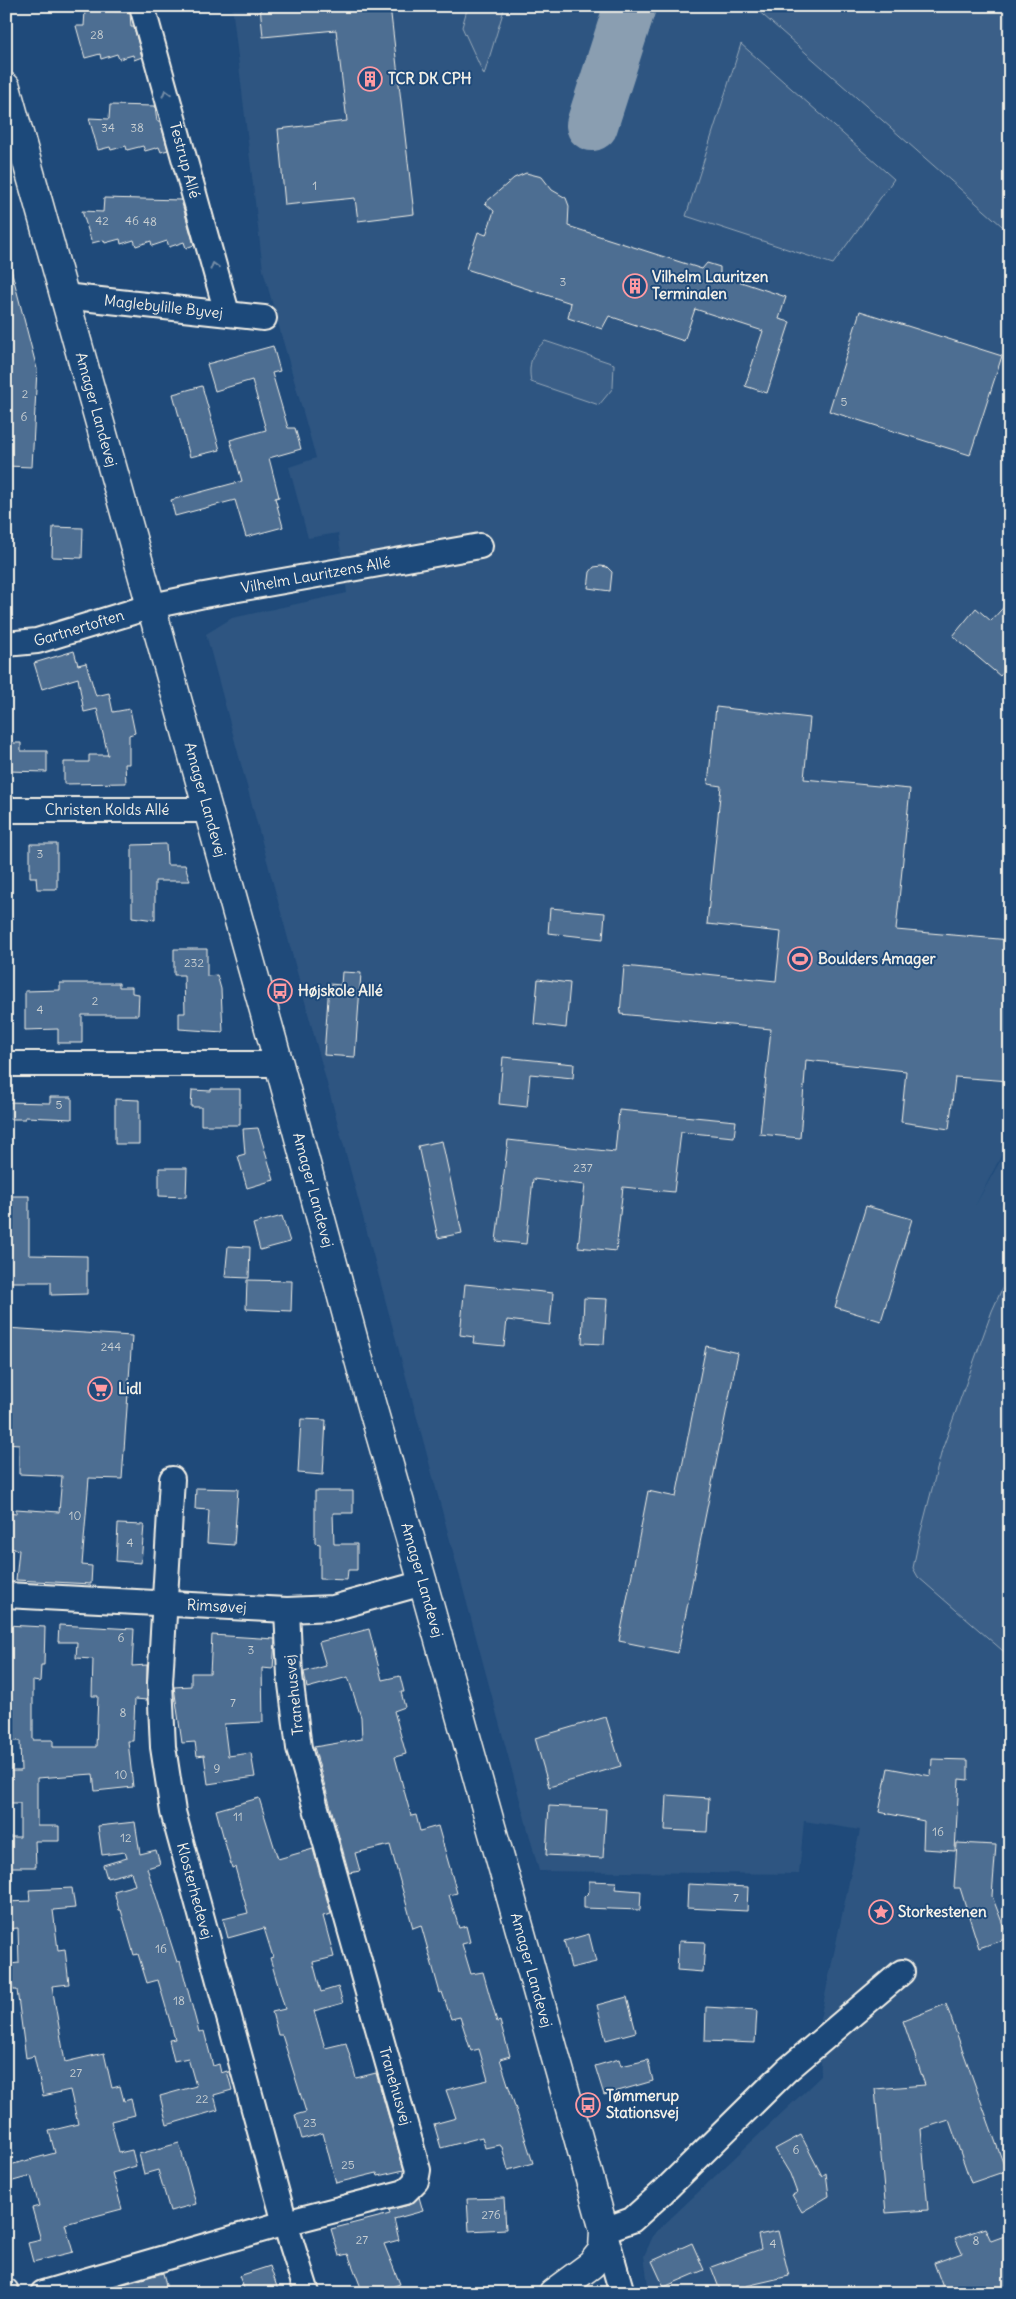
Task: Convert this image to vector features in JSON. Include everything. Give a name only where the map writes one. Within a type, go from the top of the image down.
[{"type":"street","name":"Testrup Allé","points":[[142,6],[227,313]]},
{"type":"street","name":"Amager Landevej","points":[[6,87],[279,1064],[365,1382],[423,1582],[622,2293]]},
{"type":"street","name":"Maglebylille Byvej","points":[[64,296],[264,318]]},
{"type":"street","name":"Vilhelm Lauritzens Allé","points":[[152,606],[480,546]]},
{"type":"street","name":"Gartnertoften","points":[[6,644],[37,641],[152,606]]},
{"type":"street","name":"Christen Kolds Allé","points":[[6,810],[208,810]]},
{"type":"street","points":[[6,1064],[279,1064]]},
{"type":"street","name":"Klosterhedevej","points":[[172,1478],[164,1604],[161,1708],[163,1747],[173,1812],[285,2223],[307,2293]]},
{"type":"street","name":"Rimsøvej","points":[[6,1595],[287,1610],[333,1608],[423,1582]]},
{"type":"street","name":"Tranehusvej","points":[[42,2293],[285,2223],[405,2192],[416,2181],[418,2170],[299,1748],[290,1676],[287,1610]]},
{"type":"street","points":[[553,2293],[591,2265],[597,2258],[603,2250],[604,2230],[632,2220],[664,2192],[787,2070],[902,1972]]},
{"type":"shaded area","points":[[232,6],[1010,6],[1010,1139],[975,1206],[1010,1143],[1010,2293],[649,2293],[644,2256],[654,2234],[821,2076],[820,2019],[860,1830],[804,1821],[799,1874],[539,1871],[206,634],[232,618],[347,593],[338,533],[308,538],[289,467],[316,458],[263,270]]},
{"type":"shaded area","points":[[468,6],[505,6],[484,75],[462,27]]},
{"type":"shaded area","points":[[753,6],[1010,6],[1010,233],[755,8]]},
{"type":"shaded area","points":[[741,44],[894,179],[833,264],[686,216]]},
{"type":"shaded area","points":[[545,341],[614,364],[613,388],[599,405],[531,382],[530,365],[536,350]]},
{"type":"shaded area","points":[[1010,1271],[1010,1657],[918,1577],[913,1568],[942,1450],[992,1311]]},
{"type":"building","name":"TCR DK CPH","points":[[260,6],[390,6],[414,214],[358,221],[355,198],[285,205],[278,129],[347,121],[336,30],[263,37]]},
{"type":"building","points":[[85,11],[130,12],[131,27],[134,27],[142,57],[134,60],[133,55],[119,59],[117,54],[101,59],[100,54],[85,58],[76,26],[84,26]]},
{"type":"building","points":[[110,105],[155,106],[157,121],[160,121],[168,150],[161,152],[159,147],[145,151],[143,146],[127,150],[126,146],[111,150],[110,147],[98,150],[89,118],[109,119]]},
{"type":"building","name":"Vilhelm Lauritzen Terminalen","points":[[526,173],[542,177],[552,190],[566,198],[569,206],[568,226],[702,269],[707,263],[720,267],[720,275],[786,297],[779,319],[790,322],[767,393],[745,386],[763,331],[695,309],[684,341],[609,316],[602,329],[568,318],[571,303],[466,269],[478,232],[486,235],[494,211],[485,203],[514,178]]},
{"type":"building","points":[[104,198],[181,200],[194,245],[186,248],[184,242],[169,247],[167,241],[152,246],[151,241],[136,246],[134,240],[121,244],[120,239],[105,243],[104,240],[92,243],[82,211],[103,212]]},
{"type":"building","points":[[11,269],[37,369],[32,467],[6,466],[6,270]]},
{"type":"building","points":[[860,311],[1002,356],[970,455],[829,411]]},
{"type":"building","points":[[273,346],[280,371],[272,373],[288,428],[295,428],[301,449],[269,458],[279,497],[275,498],[283,527],[246,537],[235,500],[175,516],[171,500],[242,481],[230,440],[266,430],[252,380],[215,391],[207,364]]},
{"type":"building","points":[[202,386],[220,450],[190,457],[173,394]]},
{"type":"building","points":[[53,527],[83,528],[82,558],[52,557]]},
{"type":"building","points":[[594,567],[607,567],[612,572],[610,591],[588,588],[590,572]]},
{"type":"building","points":[[1010,600],[1010,665],[1000,676],[953,636],[976,608],[991,621]]},
{"type":"building","points":[[74,651],[78,665],[86,663],[96,696],[109,693],[113,712],[130,709],[135,733],[129,735],[129,764],[125,764],[126,783],[64,784],[64,762],[89,762],[89,755],[108,755],[97,709],[84,712],[78,678],[42,689],[34,663]]},
{"type":"building","points":[[716,707],[810,718],[804,779],[910,789],[896,930],[1010,940],[1010,1081],[955,1077],[949,1129],[901,1122],[906,1071],[806,1060],[800,1138],[760,1134],[771,1029],[620,1014],[624,966],[776,981],[781,932],[707,924],[721,786],[708,784]]},
{"type":"building","points":[[6,743],[21,743],[21,751],[47,751],[47,772],[6,771]]},
{"type":"building","points":[[30,844],[57,844],[57,889],[37,889],[36,877],[30,877]]},
{"type":"building","points":[[166,844],[167,865],[185,865],[190,881],[155,881],[155,920],[132,917],[132,845]]},
{"type":"building","points":[[550,908],[605,913],[603,939],[548,933]]},
{"type":"building","points":[[174,949],[207,949],[207,976],[217,975],[221,989],[223,1032],[179,1029],[179,1013],[185,1013],[184,975],[174,975]]},
{"type":"building","points":[[342,972],[361,973],[355,1057],[324,1055],[329,984],[341,985]]},
{"type":"building","points":[[538,979],[570,983],[566,1028],[534,1024]]},
{"type":"building","points":[[60,983],[119,983],[119,987],[132,987],[132,993],[139,994],[138,1015],[82,1015],[82,1043],[58,1043],[58,1029],[25,1030],[25,991],[60,990]]},
{"type":"building","points":[[503,1057],[574,1064],[573,1078],[530,1074],[527,1107],[499,1104]]},
{"type":"building","points":[[211,1089],[240,1089],[240,1125],[201,1125],[201,1107],[191,1107],[192,1090],[211,1091]]},
{"type":"building","points":[[50,1097],[72,1097],[72,1119],[25,1117],[25,1119],[6,1119],[6,1102],[50,1103]]},
{"type":"building","points":[[115,1099],[139,1100],[139,1144],[115,1144]]},
{"type":"building","points":[[619,1110],[736,1121],[734,1137],[681,1132],[674,1192],[623,1187],[616,1251],[578,1247],[585,1185],[533,1179],[526,1244],[496,1241],[508,1140],[615,1152]]},
{"type":"building","points":[[258,1128],[274,1180],[247,1188],[238,1156],[245,1154],[243,1129]]},
{"type":"building","points":[[442,1141],[462,1233],[438,1238],[418,1146]]},
{"type":"building","points":[[159,1168],[187,1168],[186,1197],[159,1196]]},
{"type":"building","points":[[6,1196],[29,1196],[29,1255],[87,1256],[87,1294],[51,1295],[51,1282],[6,1282]]},
{"type":"building","points":[[866,1206],[912,1219],[881,1321],[835,1307]]},
{"type":"building","points":[[282,1216],[290,1242],[260,1250],[253,1224]]},
{"type":"building","points":[[228,1246],[250,1247],[249,1278],[225,1277]]},
{"type":"building","points":[[247,1280],[292,1281],[291,1311],[246,1309]]},
{"type":"building","points":[[465,1284],[553,1293],[550,1325],[507,1320],[504,1346],[473,1343],[474,1337],[460,1335]]},
{"type":"building","points":[[584,1298],[607,1299],[604,1344],[582,1343]]},
{"type":"building","points":[[6,1328],[132,1336],[122,1479],[89,1478],[82,1565],[92,1566],[91,1584],[16,1580],[19,1550],[6,1547],[7,1513],[16,1514],[16,1509],[59,1512],[62,1476],[19,1474],[19,1444],[6,1443]]},
{"type":"building","points":[[706,1346],[738,1353],[678,1653],[619,1641],[648,1491],[676,1497]]},
{"type":"building","points":[[301,1419],[326,1420],[323,1475],[298,1473]]},
{"type":"building","points":[[196,1488],[238,1489],[234,1545],[207,1543],[209,1510],[195,1509]]},
{"type":"building","points":[[315,1491],[353,1491],[353,1513],[333,1513],[334,1544],[357,1544],[357,1570],[348,1570],[347,1580],[320,1579],[320,1544],[315,1543]]},
{"type":"building","points":[[118,1524],[144,1525],[141,1563],[116,1561]]},
{"type":"building","points":[[6,1625],[45,1627],[44,1665],[41,1665],[40,1682],[33,1681],[33,1740],[53,1740],[53,1747],[96,1747],[98,1696],[92,1696],[93,1659],[76,1658],[77,1642],[58,1642],[59,1625],[134,1629],[132,1666],[147,1665],[147,1700],[135,1699],[133,1741],[128,1741],[133,1787],[95,1791],[93,1774],[37,1778],[37,1826],[59,1826],[59,1841],[35,1841],[36,1867],[6,1867],[6,1837],[20,1837],[20,1803],[10,1803],[10,1771],[21,1771],[20,1741],[6,1741]]},
{"type":"building","points":[[369,1629],[382,1680],[400,1676],[404,1692],[401,1692],[405,1707],[394,1711],[406,1754],[395,1757],[411,1816],[416,1815],[420,1831],[438,1826],[457,1893],[449,1895],[459,1928],[466,1926],[470,1942],[462,1944],[471,1974],[483,1972],[497,2022],[500,2021],[510,2056],[500,2059],[533,2163],[508,2170],[502,2147],[499,2145],[485,2148],[482,2137],[441,2148],[434,2124],[456,2118],[446,2090],[488,2080],[479,2049],[471,2051],[460,2017],[451,2019],[442,1992],[440,1993],[421,1925],[413,1928],[390,1845],[355,1853],[360,1871],[349,1873],[314,1747],[362,1739],[361,1717],[348,1677],[307,1688],[304,1672],[326,1666],[319,1642]]},
{"type":"building","points":[[212,1635],[275,1640],[273,1669],[262,1668],[263,1722],[224,1724],[228,1756],[251,1753],[255,1777],[208,1784],[204,1755],[197,1756],[195,1742],[182,1743],[174,1687],[191,1686],[191,1673],[210,1673]]},
{"type":"building","points":[[606,1717],[621,1766],[549,1787],[535,1738]]},
{"type":"building","points":[[932,1759],[968,1760],[968,1780],[959,1779],[955,1851],[923,1849],[924,1821],[879,1812],[888,1768],[931,1776]]},
{"type":"building","points":[[667,1795],[709,1798],[707,1832],[665,1830]]},
{"type":"building","points":[[259,1798],[278,1859],[313,1849],[331,1914],[323,1916],[334,1957],[313,1962],[321,1992],[338,1987],[343,2003],[314,2011],[325,2048],[346,2043],[356,2078],[376,2073],[404,2170],[378,2176],[377,2173],[336,2183],[323,2133],[302,2139],[295,2115],[306,2112],[282,2035],[278,2035],[272,2012],[285,2009],[270,1958],[273,1957],[264,1928],[228,1938],[223,1919],[248,1913],[235,1867],[232,1868],[216,1810]]},
{"type":"building","points":[[549,1806],[606,1809],[603,1858],[546,1855]]},
{"type":"building","points":[[135,1822],[140,1854],[156,1850],[160,1864],[147,1868],[177,1962],[180,1961],[199,2032],[204,2031],[213,2066],[219,2064],[221,2073],[227,2071],[232,2090],[214,2095],[218,2110],[167,2125],[160,2096],[196,2086],[188,2058],[174,2061],[169,2040],[175,2039],[158,1980],[147,1983],[138,1954],[134,1955],[121,1910],[119,1910],[114,1891],[135,1885],[131,1872],[107,1878],[103,1865],[127,1858],[125,1852],[102,1855],[98,1826]]},
{"type":"building","points":[[957,1843],[996,1845],[992,1896],[1008,1938],[979,1948],[960,1888],[954,1888]]},
{"type":"building","points":[[589,1881],[616,1882],[615,1889],[641,1891],[640,1910],[584,1908],[584,1897],[589,1892]]},
{"type":"building","points":[[688,1884],[748,1887],[747,1911],[687,1908]]},
{"type":"building","points":[[72,1888],[75,1908],[53,1910],[58,1950],[65,1949],[69,1984],[52,1986],[65,2062],[104,2053],[112,2088],[120,2086],[124,2101],[131,2099],[135,2115],[111,2121],[119,2153],[132,2150],[136,2166],[112,2173],[122,2209],[65,2224],[73,2252],[33,2262],[28,2243],[41,2240],[32,2208],[39,2206],[31,2176],[6,2183],[6,2166],[55,2153],[49,2131],[78,2124],[70,2090],[43,2096],[34,2056],[26,2058],[17,1990],[13,1990],[10,1964],[19,1963],[18,1928],[6,1929],[6,1902],[30,1901],[29,1890]]},
{"type":"building","points":[[589,1934],[596,1962],[571,1968],[564,1941]]},
{"type":"building","points":[[679,1941],[705,1942],[703,1972],[677,1970]]},
{"type":"building","points":[[627,1997],[636,2032],[606,2040],[597,2005]]},
{"type":"building","points":[[946,2004],[1006,2171],[971,2183],[949,2120],[921,2129],[928,2210],[886,2213],[875,2089],[925,2085],[903,2021]]},
{"type":"building","points":[[706,2007],[757,2010],[755,2043],[705,2041]]},
{"type":"building","points":[[619,2059],[621,2066],[648,2060],[653,2081],[604,2095],[595,2066]]},
{"type":"building","points":[[801,2135],[822,2176],[826,2173],[829,2196],[802,2212],[792,2195],[797,2193],[790,2174],[775,2149]]},
{"type":"building","points":[[179,2143],[196,2204],[170,2211],[158,2170],[144,2174],[139,2154]]},
{"type":"building","points":[[419,2197],[423,2211],[394,2219],[399,2240],[384,2244],[400,2284],[375,2293],[363,2293],[348,2254],[339,2256],[331,2229],[390,2214],[389,2210],[409,2205]]},
{"type":"building","points":[[504,2198],[506,2229],[469,2231],[467,2199]]},
{"type":"building","points":[[985,2228],[991,2241],[1010,2234],[1010,2293],[945,2293],[934,2263],[962,2253],[955,2238]]},
{"type":"building","points":[[778,2231],[789,2276],[746,2286],[749,2293],[721,2293],[711,2267],[761,2249],[758,2235]]},
{"type":"building","points":[[692,2243],[704,2270],[664,2287],[652,2261]]},
{"type":"building","points":[[270,2266],[279,2293],[246,2293],[239,2276]]},
{"type":"building","points":[[163,2273],[167,2289],[164,2290],[165,2293],[106,2293],[106,2289]]},
{"type":"taxiway","points":[[592,125],[630,6]]},
{"type":"place","name":"TCR DK CPH","points":[[370,79]]},
{"type":"place","name":"Vilhelm Lauritzen Terminalen","points":[[635,286]]},
{"type":"place","name":"Boulders Amager","points":[[800,959]]},
{"type":"place","name":"Højskole Allé","points":[[280,991]]},
{"type":"place","name":"Lidl","points":[[100,1389]]},
{"type":"place","name":"Storkestenen","points":[[881,1912]]},
{"type":"place","name":"Tømmerup Stationsvej","points":[[588,2105]]}]
